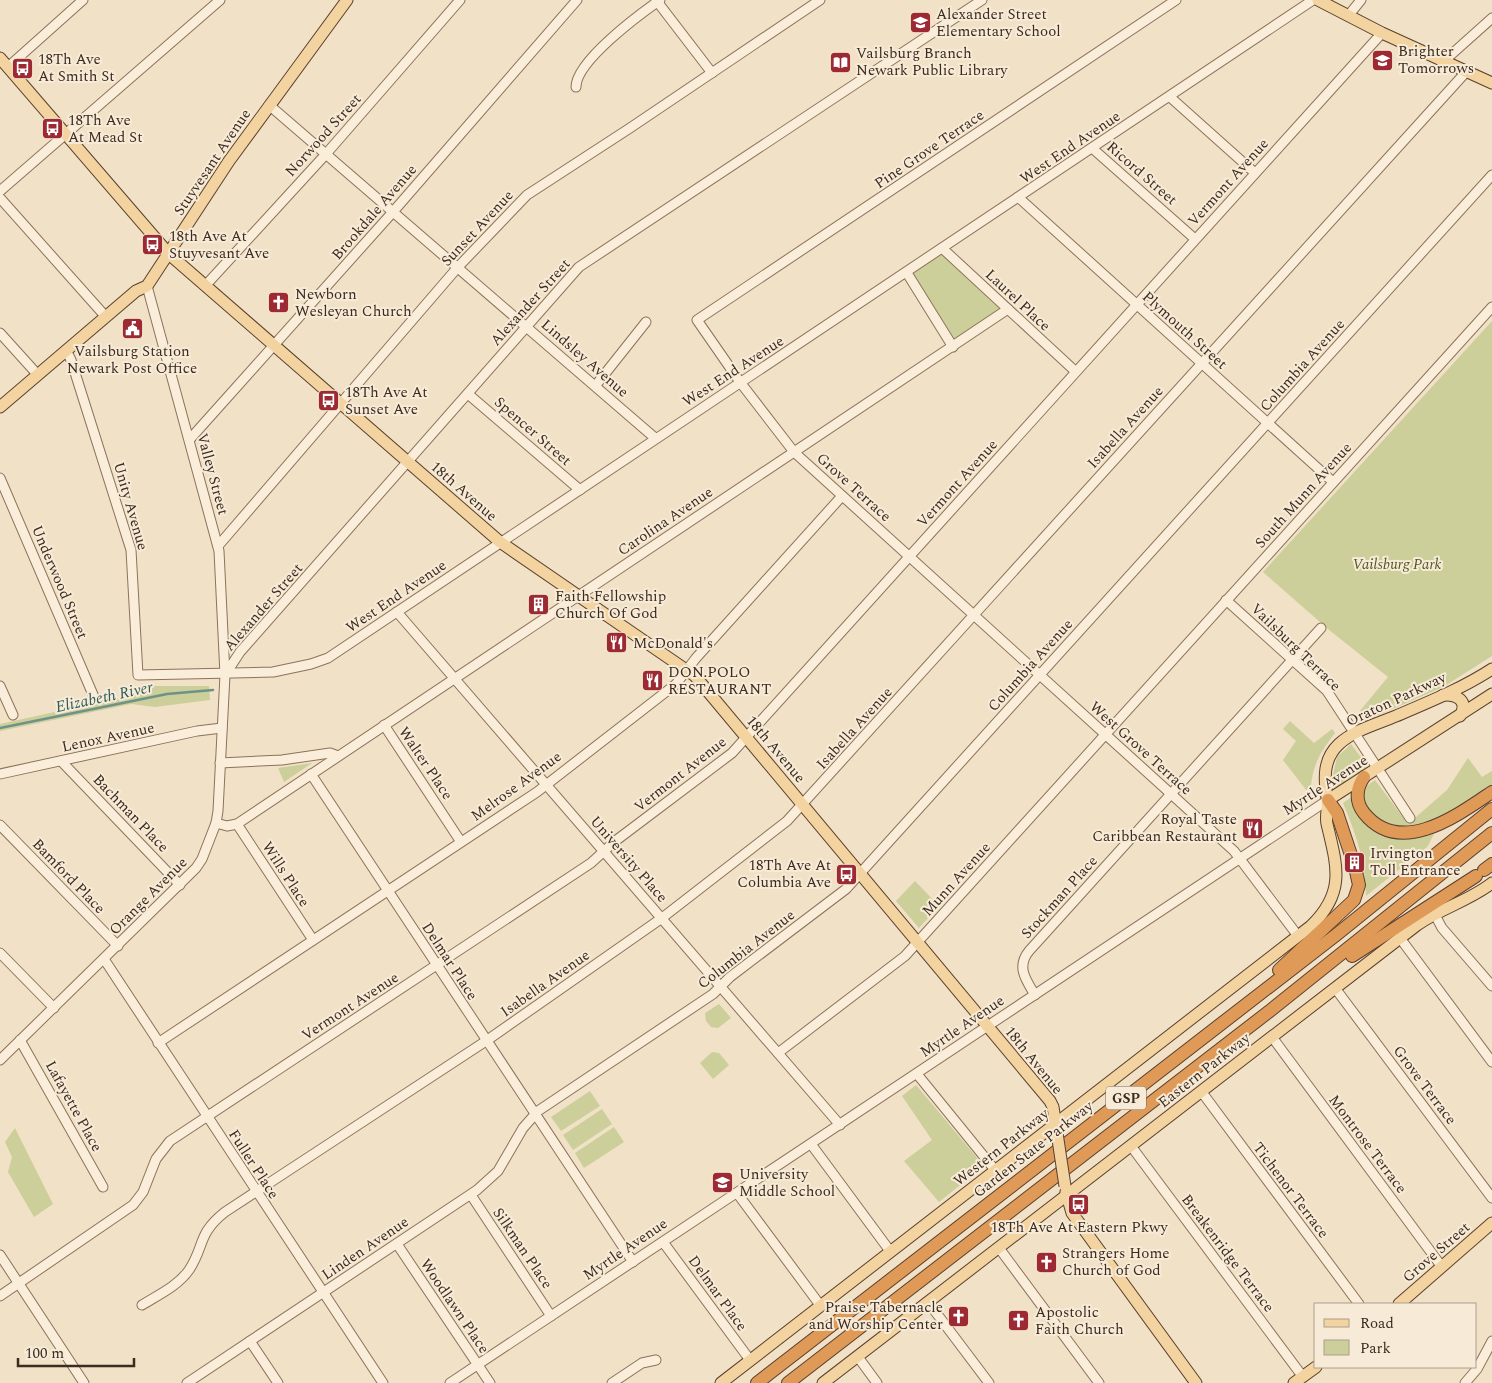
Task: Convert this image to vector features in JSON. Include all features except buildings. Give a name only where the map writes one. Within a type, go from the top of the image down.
[{"type":"highway","points":[[1364,777],[1357,796],[1363,812],[1380,825],[1403,832],[1421,831],[1444,823],[1492,792]]},
{"type":"highway","points":[[1203,1038],[1351,904],[1359,885],[1337,813],[1328,800]]},
{"type":"highway","name":"Garden State Parkway","points":[[757,1383],[1342,930],[1492,809]]},
{"type":"highway","name":"GSP","points":[[788,1383],[1271,1010],[1492,833]]},
{"type":"highway","points":[[1271,1010],[1484,870]]},
{"type":"main road","name":"Stuyvesant Avenue","points":[[0,407],[136,291],[148,286],[229,161],[347,0]]},
{"type":"main road","points":[[1318,0],[1382,33],[1492,83]]},
{"type":"main road","name":"18th Avenue","points":[[4,62],[169,254],[500,542],[688,670],[699,680],[1050,1101],[1057,1128],[1066,1191],[1072,1213],[1196,1383]]},
{"type":"main road","name":"Oraton Parkway","points":[[1328,800],[1325,780],[1330,757],[1339,744],[1354,734],[1441,695],[1492,669]]},
{"type":"main road","name":"Myrtle Avenue","points":[[1328,800],[1492,694]]},
{"type":"main road","points":[[1441,695],[1454,695],[1460,698],[1464,706],[1460,716]]},
{"type":"main road","name":"Western Parkway","points":[[721,1383],[996,1170],[1057,1128],[1298,936],[1323,912],[1336,882],[1336,858],[1326,818],[1328,800]]},
{"type":"main road","name":"Eastern Parkway","points":[[823,1383],[999,1248],[1066,1191],[1131,1146],[1400,938],[1434,913],[1470,898],[1492,883]]},
{"type":"main road","name":"Grove Street","points":[[1405,1303],[1492,1223]]},
{"type":"main road","points":[[1299,1380],[1315,1368]]},
{"type":"street","points":[[4,62],[83,0]]},
{"type":"street","points":[[0,191],[220,0]]},
{"type":"street","name":"Norwood Street","points":[[205,286],[326,154],[460,0]]},
{"type":"street","name":"Brookdale Avenue","points":[[190,439],[393,212],[577,0]]},
{"type":"street","name":"Sunset Avenue","points":[[218,546],[342,405],[458,268],[527,195],[820,0]]},
{"type":"street","name":"Alexander Street","points":[[225,675],[240,652],[580,267],[982,0]]},
{"type":"street","name":"Pine Grove Terrace","points":[[697,320],[1176,0]]},
{"type":"street","name":"West End Avenue","points":[[138,675],[225,675],[272,672],[311,664],[328,658],[1313,0]]},
{"type":"street","points":[[1348,16],[1361,0]]},
{"type":"street","points":[[576,87],[582,72],[610,38],[658,1],[712,73]]},
{"type":"street","points":[[1444,61],[1492,18]]},
{"type":"street","name":"Vermont Avenue","points":[[0,1296],[133,1205],[143,1192],[160,1152],[170,1141],[583,868],[732,753],[1382,33]]},
{"type":"street","name":"Isabella Avenue","points":[[142,1305],[183,1278],[191,1266],[202,1239],[210,1226],[256,1191],[486,1041],[662,918],[781,827],[803,805],[1466,72]]},
{"type":"street","points":[[1170,97],[1255,173]]},
{"type":"street","name":"Lindsley Avenue","points":[[269,105],[596,385],[655,438]]},
{"type":"street","name":"Ricord Street","points":[[1092,148],[1195,239]]},
{"type":"street","name":"Columbia Avenue","points":[[534,1114],[721,986],[730,977],[846,889],[1492,175]]},
{"type":"street","name":"Plymouth Street","points":[[1018,197],[1333,482]]},
{"type":"street","points":[[0,198],[106,317]]},
{"type":"street","name":"Laurel Place","points":[[942,248],[1075,371]]},
{"type":"street","points":[[907,273],[953,347]]},
{"type":"street","name":"Valley Street","points":[[148,286],[218,546],[225,675]]},
{"type":"street","name":"South Munn Avenue","points":[[1134,701],[1492,307]]},
{"type":"street","name":"Carolina Avenue","points":[[236,824],[1008,310]]},
{"type":"street","name":"Grove Terrace","points":[[697,320],[740,382],[794,452],[1061,693]]},
{"type":"street","points":[[596,385],[646,322]]},
{"type":"street","points":[[0,333],[38,374]]},
{"type":"street","name":"Unity Avenue","points":[[66,350],[71,360],[132,550],[138,675]]},
{"type":"street","name":"Spencer Street","points":[[468,394],[580,490]]},
{"type":"street","name":"Underwood Street","points":[[0,478],[94,697]]},
{"type":"street","name":"Melrose Avenue","points":[[158,1043],[546,784],[676,684],[696,658],[842,496]]},
{"type":"street","name":"Vailsburg Terrace","points":[[1226,600],[1326,691],[1410,818]]},
{"type":"street","name":"University Place","points":[[397,612],[840,1125]]},
{"type":"street","points":[[1292,660],[1321,628]]},
{"type":"street","name":"Stockman Place","points":[[1035,995],[1022,970],[1022,962],[1026,955],[1292,660]]},
{"type":"street","name":"Orange Avenue","points":[[0,1060],[200,864],[216,824],[225,675]]},
{"type":"street","points":[[0,686],[13,715]]},
{"type":"street","name":"West Grove Terrace","points":[[1061,693],[1241,859],[1298,936]]},
{"type":"street","name":"Munn Avenue","points":[[778,1053],[902,959],[1134,701]]},
{"type":"street","name":"Walter Place","points":[[384,725],[461,842]]},
{"type":"street","name":"Lenox Avenue","points":[[0,774],[197,731],[222,728]]},
{"type":"street","points":[[220,764],[282,760],[330,752],[338,756]]},
{"type":"street","name":"Bachman Place","points":[[61,761],[180,884]]},
{"type":"street","name":"Delmar Place","points":[[311,774],[633,1262]]},
{"type":"street","name":"Myrtle Avenue","points":[[450,1383],[1328,800]]},
{"type":"street","points":[[216,824],[227,826],[236,824]]},
{"type":"street","name":"Wills Place","points":[[236,824],[313,940]]},
{"type":"street","name":"Bamford Place","points":[[0,825],[118,946]]},
{"type":"street","points":[[1434,913],[1442,928],[1492,986]]},
{"type":"street","points":[[1400,938],[1492,1062]]},
{"type":"street","points":[[0,952],[54,1008]]},
{"type":"street","name":"Fuller Place","points":[[104,959],[383,1383]]},
{"type":"street","name":"Grove Terrace","points":[[1335,988],[1492,1198]]},
{"type":"street","name":"Montrose Terrace","points":[[1272,1037],[1442,1267]]},
{"type":"street","name":"Lafayette Place","points":[[20,1040],[103,1186]]},
{"type":"street","points":[[917,1074],[996,1170]]},
{"type":"street","name":"Tichenor Terrace","points":[[1201,1091],[1358,1303]]},
{"type":"street","name":"Linden Avenue","points":[[186,1383],[471,1194],[498,1171],[522,1128],[534,1114]]},
{"type":"street","points":[[811,1144],[890,1252]]},
{"type":"street","name":"Breakenridge Terrace","points":[[1131,1146],[1299,1380]]},
{"type":"street","points":[[737,1193],[820,1305]]},
{"type":"street","name":"Silkman Place","points":[[471,1194],[551,1316]]},
{"type":"street","name":"Delmar Place","points":[[663,1242],[750,1360]]},
{"type":"street","name":"Woodlawn Place","points":[[397,1244],[490,1383]]},
{"type":"street","points":[[999,1248],[1099,1383]]},
{"type":"street","points":[[0,1255],[84,1383]]},
{"type":"street","points":[[928,1302],[989,1383]]},
{"type":"street","points":[[250,1341],[278,1383]]},
{"type":"street","points":[[1478,1360],[1488,1354],[1492,1341]]},
{"type":"street","points":[[858,1357],[877,1383]]},
{"type":"street","points":[[612,1383],[642,1363],[656,1360]]},
{"type":"street","points":[[1465,1383],[1473,1368]]},
{"type":"green space","points":[[942,251],[1005,309],[956,341],[911,271]]},
{"type":"green space","name":"Vailsburg Park","points":[[1492,321],[1492,656],[1443,687],[1358,724],[1354,718],[1388,677],[1328,629],[1263,572]]},
{"type":"green space","points":[[141,686],[209,686],[210,700],[155,707],[131,704],[0,731],[0,724],[141,693]]},
{"type":"green space","points":[[1290,721],[1314,743],[1332,729],[1335,733],[1324,748],[1314,769],[1310,795],[1283,760],[1296,741],[1283,729]]},
{"type":"green space","points":[[1351,744],[1368,767],[1335,788],[1331,784],[1337,757]]},
{"type":"green space","points":[[1468,758],[1482,777],[1492,771],[1492,786],[1441,819],[1428,846],[1366,896],[1366,884],[1359,849],[1343,803],[1375,780],[1408,824],[1447,790]]},
{"type":"green space","points":[[312,763],[284,782],[278,768]]},
{"type":"green space","points":[[915,881],[939,906],[919,928],[896,901]]},
{"type":"green space","points":[[719,1004],[731,1018],[718,1028],[711,1027],[706,1021],[705,1013]]},
{"type":"green space","points":[[712,1052],[719,1053],[729,1065],[713,1079],[700,1063]]},
{"type":"green space","points":[[916,1085],[984,1166],[939,1202],[904,1161],[932,1140],[902,1096]]},
{"type":"green space","points":[[590,1091],[600,1106],[561,1131],[551,1117]]},
{"type":"green space","points":[[602,1109],[612,1124],[573,1150],[563,1135]]},
{"type":"green space","points":[[614,1127],[624,1142],[584,1168],[575,1153]]},
{"type":"green space","points":[[15,1128],[53,1204],[34,1217],[8,1172],[12,1157],[5,1142]]},
{"type":"waterway","name":"Elizabeth River","points":[[0,728],[167,694],[213,690]]},
{"type":"place","name":"Alexander Street Elementary School","points":[[920,23]]},
{"type":"place","name":"Brighter Tomorrows","points":[[1382,60]]},
{"type":"place","name":"Vailsburg Branch Newark Public Library","points":[[840,62]]},
{"type":"place","name":"18Th Ave At Smith St","points":[[22,68]]},
{"type":"place","name":"18Th Ave At Mead St","points":[[52,129]]},
{"type":"place","name":"18th Ave At Stuyvesant Ave","points":[[153,245]]},
{"type":"place","name":"Newborn Wesleyan Church","points":[[279,303]]},
{"type":"place","name":"Vailsburg Station Newark Post Office","points":[[132,328]]},
{"type":"place","name":"18Th Ave At Sunset Ave","points":[[329,401]]},
{"type":"place","name":"Faith Fellowship Church Of God","points":[[539,605]]},
{"type":"place","name":"McDonald's","points":[[617,643]]},
{"type":"place","name":"DON.POLO RESTAURANT","points":[[652,681]]},
{"type":"place","name":"Royal Taste Caribbean Restaurant","points":[[1253,828]]},
{"type":"place","name":"Irvington Toll Entrance","points":[[1354,862]]},
{"type":"place","name":"18Th Ave At Columbia Ave","points":[[847,874]]},
{"type":"place","name":"University Middle School","points":[[723,1183]]},
{"type":"place","name":"18Th Ave At Eastern Pkwy","points":[[1079,1204]]},
{"type":"place","name":"Strangers Home Church of God","points":[[1046,1262]]},
{"type":"place","name":"Praise Tabernacle and Worship Center","points":[[959,1316]]},
{"type":"place","name":"Apostolic Faith Church","points":[[1019,1321]]}]
